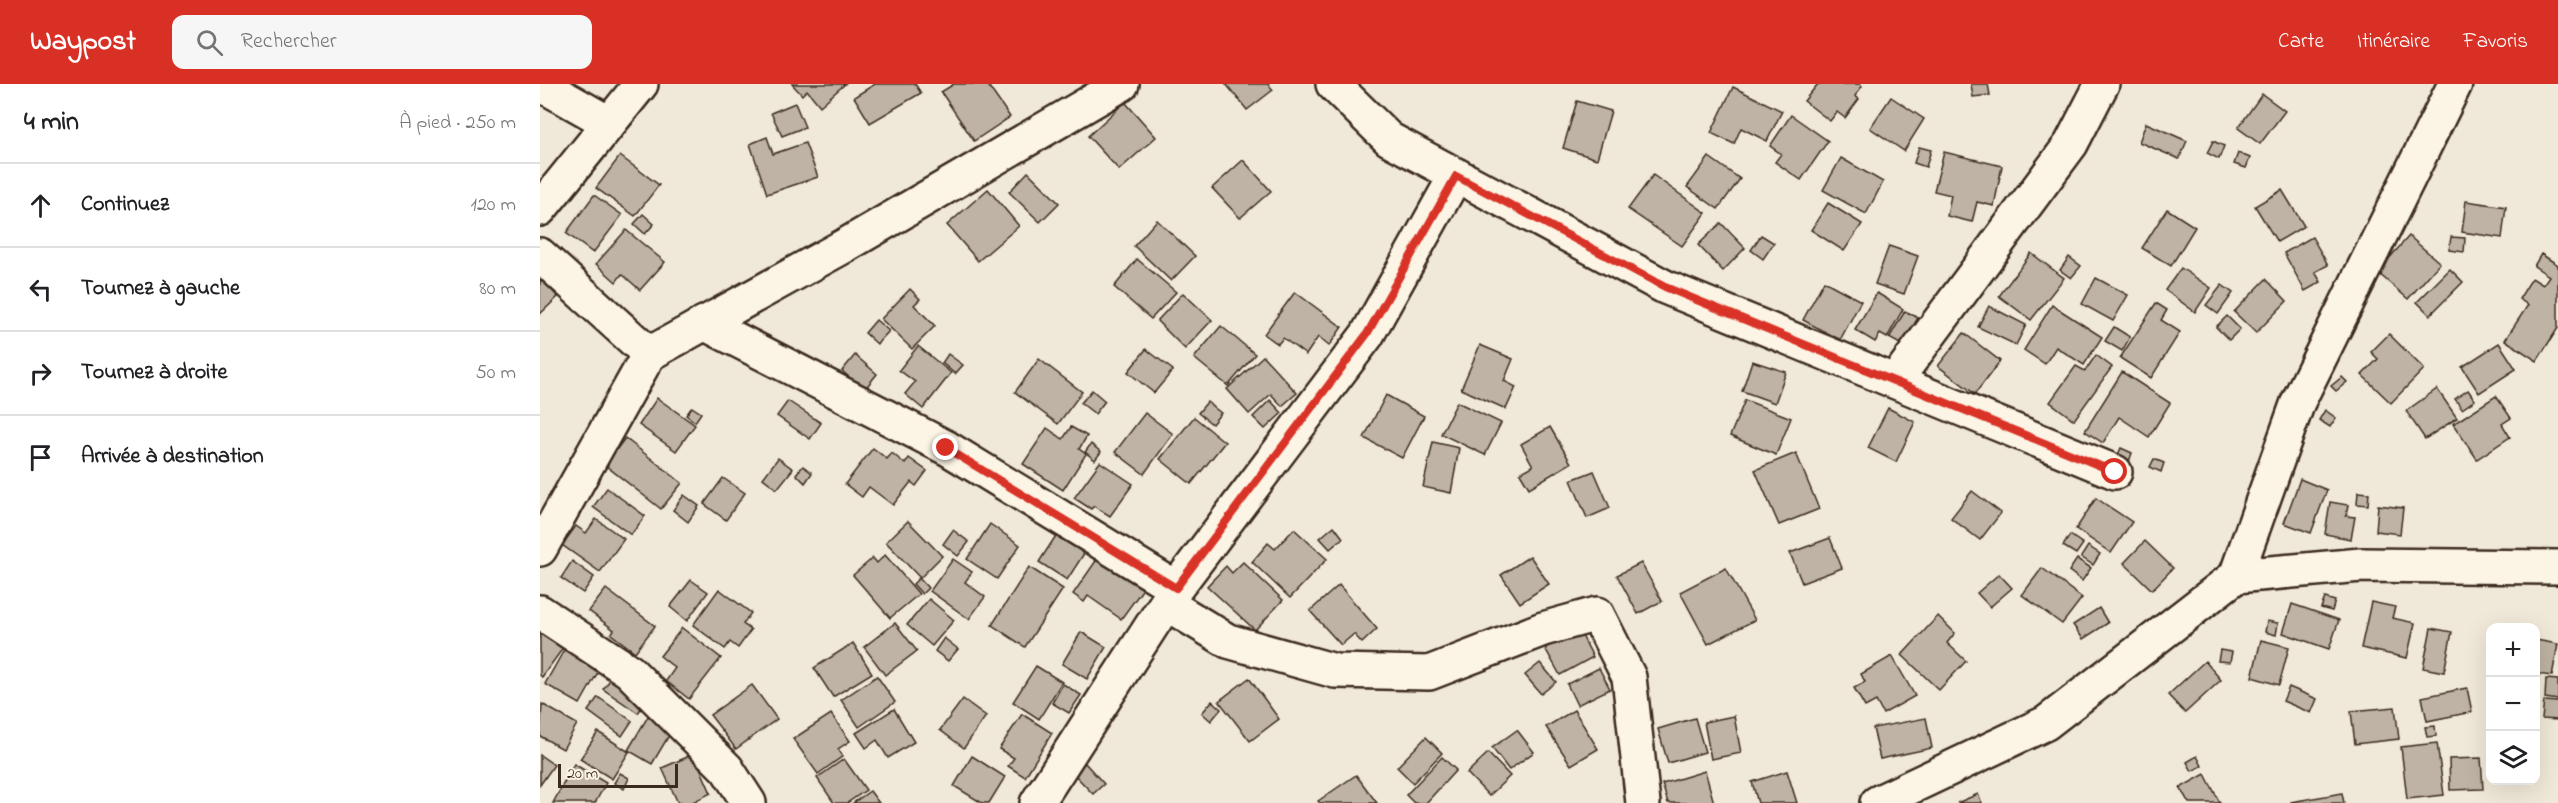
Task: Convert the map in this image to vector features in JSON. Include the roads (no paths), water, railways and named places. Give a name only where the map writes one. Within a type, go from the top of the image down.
[{"type":"street","points":[[540,84],[609,123]]},
{"type":"street","points":[[540,209],[641,84]]},
{"type":"street","points":[[540,549],[649,354],[846,245],[1122,84]]},
{"type":"street","points":[[1334,84],[1389,139],[1665,287],[2115,472]]},
{"type":"street","points":[[1894,381],[2071,144],[2103,84]]},
{"type":"street","points":[[1877,803],[2046,723],[2236,576],[2298,402],[2455,84]]},
{"type":"street","points":[[1037,803],[1172,596],[1367,334],[1456,176]]},
{"type":"street","points":[[540,255],[649,354]]},
{"type":"street","points":[[704,324],[946,448],[1172,596],[1228,641],[1335,671],[1429,673],[1543,629],[1597,614],[1629,677],[1643,803]]},
{"type":"street","points":[[2236,576],[2361,565],[2558,567]]},
{"type":"street","points":[[540,612],[629,671],[727,769],[748,803]]}]
